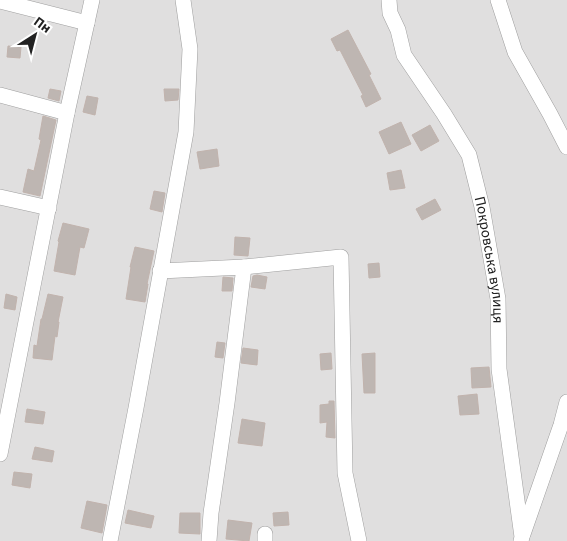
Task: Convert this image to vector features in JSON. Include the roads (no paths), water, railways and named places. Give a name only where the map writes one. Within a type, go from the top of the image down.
[{"type":"street","points":[[0,454],[6,391],[49,208],[92,0]]},
{"type":"street","points":[[110,541],[186,132],[190,50],[183,0]]},
{"type":"street","name":"Покровська вулиця","points":[[389,0],[390,13],[398,30],[404,55],[469,155],[482,207],[498,299],[499,369],[522,539]]},
{"type":"street","points":[[498,0],[515,52],[567,147]]},
{"type":"street","points":[[0,1],[87,23]]},
{"type":"street","points":[[0,96],[68,113]]},
{"type":"street","points":[[0,197],[49,208]]},
{"type":"street","points":[[160,271],[244,267],[342,257],[345,473],[359,541]]},
{"type":"street","points":[[209,541],[211,513],[244,267]]},
{"type":"street","points":[[522,539],[567,402]]}]
